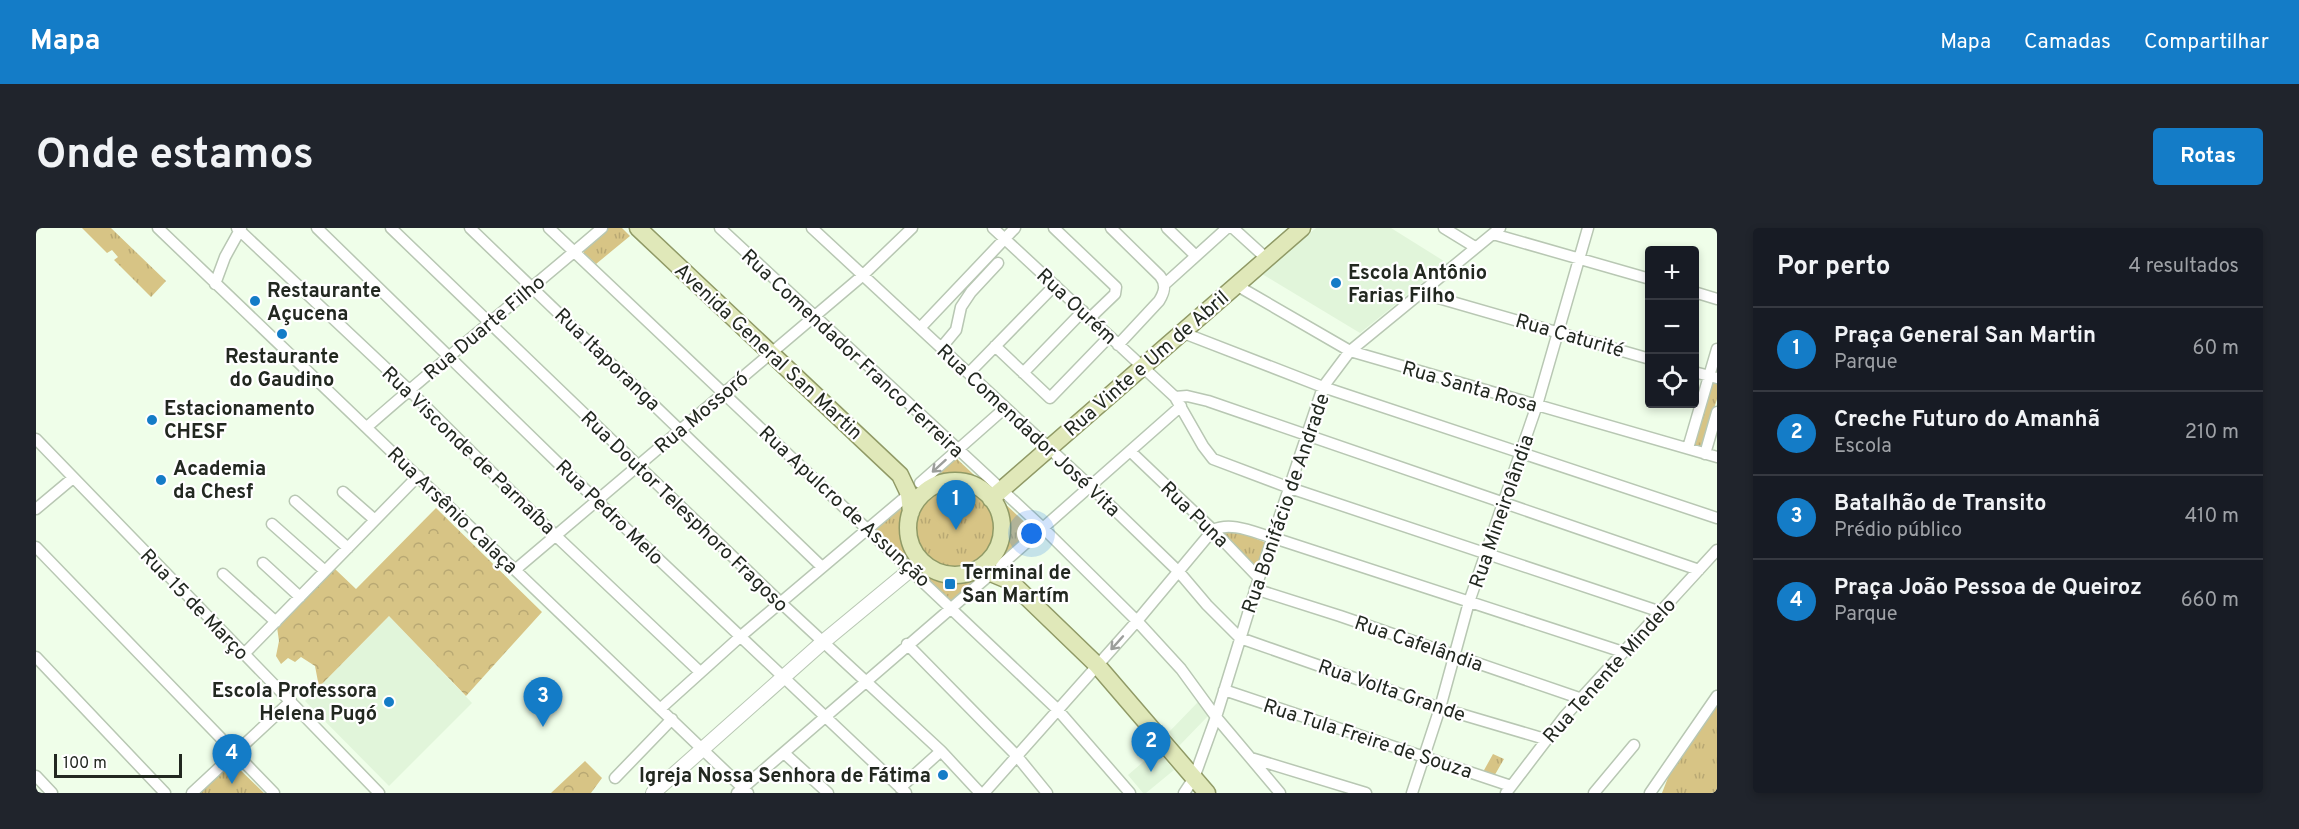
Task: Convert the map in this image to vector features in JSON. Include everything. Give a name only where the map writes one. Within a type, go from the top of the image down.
[{"type":"main road","name":"Avenida General San Martin","points":[[638,228],[900,475],[921,488]]},
{"type":"main road","name":"Rua Vinte e Um de Abril","points":[[996,494],[1302,228]]},
{"type":"main road","points":[[921,488],[964,482],[996,494],[1001,529],[998,546],[990,559],[991,569]]},
{"type":"main road","points":[[911,512],[919,498],[921,488]]},
{"type":"main road","points":[[921,488],[911,512],[908,533],[916,565],[948,575],[991,569],[1010,581],[1097,665],[1206,793]]},
{"type":"street","name":"Rua Arsênio Calaça","points":[[158,228],[703,748],[743,791]]},
{"type":"street","name":"Rua Pedro Melo","points":[[316,228],[596,500],[903,791]]},
{"type":"street","name":"Rua Doutor Telesphoro Fragoso","points":[[391,228],[780,602],[941,751],[982,793]]},
{"type":"street","name":"Rua Itaporanga","points":[[470,228],[822,567]]},
{"type":"street","name":"Rua Apulcro de Assunção","points":[[549,228],[868,529],[916,565],[952,607],[1057,709],[1130,793]]},
{"type":"street","name":"Rua Duarte Filho","points":[[367,427],[489,321],[602,228]]},
{"type":"street","name":"Rua Comendador Franco Ferreira","points":[[720,228],[957,450],[996,494],[1043,528],[1137,621],[1181,669],[1216,717],[1280,793]]},
{"type":"street","name":"Rua Comendador José Vita","points":[[812,228],[1090,486],[1179,572],[1240,638]]},
{"type":"street","name":"Rua Mossoró","points":[[515,570],[862,276],[912,228]]},
{"type":"street","name":"Rua Ourém","points":[[993,228],[1178,401],[1208,454],[1214,459],[1290,488],[1661,612]]},
{"type":"street","points":[[920,328],[1015,228]]},
{"type":"street","points":[[1023,373],[1087,314],[1114,294],[1116,287],[1054,228]]},
{"type":"street","points":[[1167,228],[1196,256]]},
{"type":"street","points":[[1165,284],[1227,228]]},
{"type":"street","points":[[1233,228],[1266,258]]},
{"type":"street","points":[[1444,228],[1475,247]]},
{"type":"street","name":"Rua Mineirolândia","points":[[1412,793],[1440,708],[1469,603],[1537,405],[1588,228]]},
{"type":"street","points":[[215,284],[239,229]]},
{"type":"street","name":"Rua Visconde de Parnaíba","points":[[239,229],[700,672]]},
{"type":"street","points":[[1118,345],[1159,302],[1165,289],[1160,276],[1119,230]]},
{"type":"street","points":[[1494,231],[1645,278]]},
{"type":"street","name":"Rua Bonifácio de Andrade","points":[[1184,793],[1194,778],[1216,717],[1259,578],[1323,387],[1350,351],[1494,231]]},
{"type":"street","points":[[941,348],[956,330],[961,307],[966,299],[998,263]]},
{"type":"street","points":[[969,373],[1055,285]]},
{"type":"street","name":"Rua Santa Rosa","points":[[1236,285],[1350,351],[1717,457]]},
{"type":"street","name":"Rua Caturité","points":[[1421,293],[1645,357]]},
{"type":"street","points":[[1699,293],[1717,299]]},
{"type":"street","points":[[1181,332],[1323,387],[1407,413],[1520,454],[1717,518]]},
{"type":"street","points":[[995,346],[1050,398],[1109,336]]},
{"type":"street","points":[[1688,448],[1713,377],[1717,349]]},
{"type":"street","points":[[743,791],[824,717],[952,607],[991,569],[1043,528],[1130,451],[1178,401],[1187,396],[1208,401],[1699,570]]},
{"type":"street","points":[[660,709],[780,602],[921,488],[957,450],[1005,408]]},
{"type":"street","points":[[1705,454],[1717,412]]},
{"type":"street","name":"Rua 15 de Março","points":[[36,439],[379,793]]},
{"type":"street","name":"Rua Puna","points":[[1130,451],[1213,530],[1259,578]]},
{"type":"street","points":[[244,654],[418,476]]},
{"type":"street","points":[[36,508],[73,478]]},
{"type":"street","points":[[343,492],[375,520]]},
{"type":"street","points":[[295,501],[348,548]]},
{"type":"street","points":[[272,524],[325,571]]},
{"type":"street","points":[[982,793],[1137,621],[1213,530],[1220,527],[1230,526],[1274,538],[1623,652]]},
{"type":"street","points":[[36,547],[274,793]]},
{"type":"street","name":"Rua Tenente Mindelo","points":[[1508,789],[1545,739],[1717,550]]},
{"type":"street","points":[[263,563],[300,597]]},
{"type":"street","points":[[653,793],[823,642],[916,565]]},
{"type":"street","points":[[223,574],[276,622]]},
{"type":"street","name":"Rua Cafelândia","points":[[1256,589],[1582,699]]},
{"type":"street","name":"Rua Volta Grande","points":[[1240,638],[1440,708],[1545,739]]},
{"type":"street","points":[[907,644],[1016,755],[1047,793]]},
{"type":"street","points":[[36,657],[165,793]]},
{"type":"street","name":"Rua Tula Freire de Souza","points":[[1224,690],[1424,757],[1508,789]]},
{"type":"street","points":[[1650,793],[1717,696]]},
{"type":"street","points":[[192,793],[291,701]]},
{"type":"street","points":[[615,778],[672,719]]},
{"type":"street","points":[[1594,793],[1635,745]]},
{"type":"street","points":[[903,791],[941,751]]},
{"type":"street","points":[[784,753],[828,793]]},
{"type":"street","points":[[1250,758],[1366,793]]},
{"type":"street","points":[[36,776],[51,793]]},
{"type":"shaded area","name":"Escola Antônio Farias Filho","points":[[1316,228],[1391,228],[1447,263],[1360,333],[1262,274]]},
{"type":"shaded area","name":"Escola Professora Helena Pugó","points":[[389,616],[472,703],[389,786],[305,701]]},
{"type":"shaded area","points":[[1198,702],[1208,716],[1179,746],[1169,732]]},
{"type":"shaded area","points":[[1157,750],[1174,770],[1143,793],[1128,775]]},
{"type":"green space","points":[[82,228],[111,228],[166,281],[151,297],[114,260],[118,257],[112,250],[107,253]]},
{"type":"green space","points":[[607,228],[622,228],[630,236],[596,264],[581,250]]},
{"type":"green space","points":[[1713,383],[1717,383],[1717,399],[1702,448],[1693,445]]},
{"type":"green space","points":[[956,458],[988,489],[962,480],[951,479],[927,483]]},
{"type":"green space","points":[[956,490],[971,493],[984,502],[993,515],[996,530],[993,545],[984,558],[971,567],[956,570],[941,567],[928,558],[919,545],[916,530],[919,515],[928,502],[941,493]]},
{"type":"green space","points":[[1001,500],[1033,530],[1000,558],[1006,530],[1004,513],[998,502]]},
{"type":"green space","points":[[903,504],[908,506],[904,534],[910,556],[907,558],[876,529]]},
{"type":"green space","points":[[436,508],[542,612],[466,696],[389,616],[319,687],[315,666],[301,657],[295,662],[288,658],[281,664],[276,656],[279,641],[277,627],[335,569],[356,589]]},
{"type":"green space","points":[[1222,532],[1241,533],[1267,543],[1257,570]]},
{"type":"green space","points":[[922,570],[950,580],[964,580],[982,574],[951,601],[921,572]]},
{"type":"green space","points":[[1717,700],[1717,793],[1662,793],[1676,757]]},
{"type":"green space","points":[[1493,754],[1504,759],[1493,778],[1483,772]]},
{"type":"green space","points":[[585,761],[602,778],[591,793],[551,793]]},
{"type":"green space","points":[[233,763],[264,793],[199,793],[230,764]]},
{"type":"place","name":"Escola Antônio Farias Filho","points":[[1336,283]]},
{"type":"place","name":"Restaurante Açucena","points":[[255,301]]},
{"type":"place","name":"Restaurante do Gaudino","points":[[282,334]]},
{"type":"place","name":"Estacionamento CHESF","points":[[152,420]]},
{"type":"place","name":"Academia da Chesf","points":[[161,480]]},
{"type":"place","name":"Praça General San Martin","points":[[956,530]]},
{"type":"place","name":"Terminal de San Martím","points":[[950,584]]},
{"type":"place","name":"Escola Professora Helena Pugó","points":[[389,702]]},
{"type":"place","name":"Batalhão de Transito","points":[[543,727]]},
{"type":"place","name":"Creche Futuro do Amanhã","points":[[1151,772]]},
{"type":"place","name":"Igreja Nossa Senhora de Fátima","points":[[943,775]]},
{"type":"place","name":"Praça João Pessoa de Queiroz","points":[[232,784]]}]
